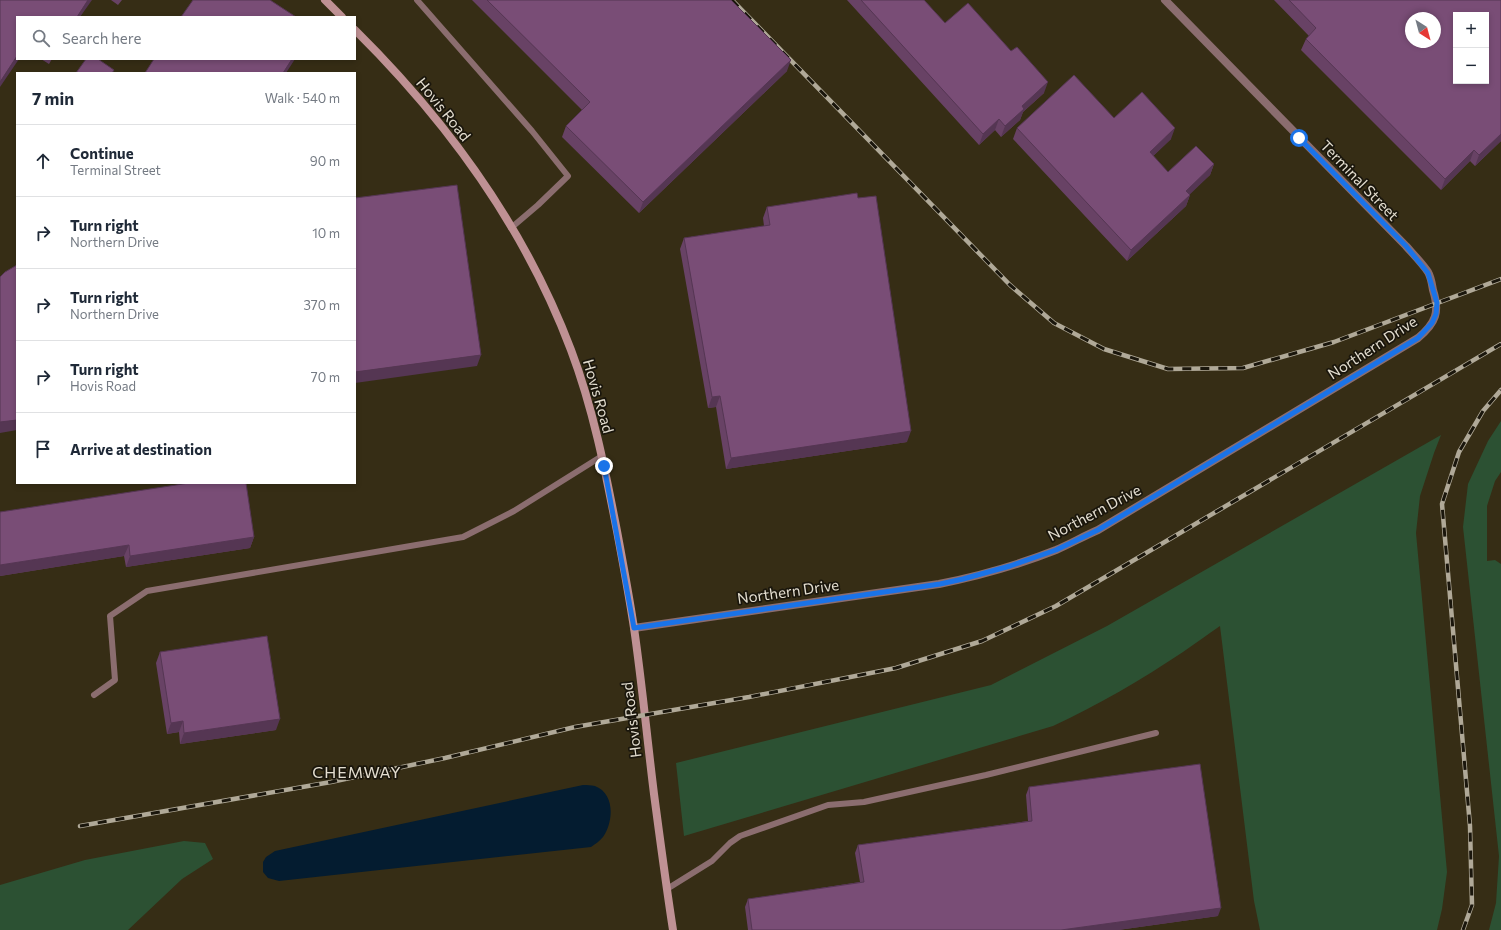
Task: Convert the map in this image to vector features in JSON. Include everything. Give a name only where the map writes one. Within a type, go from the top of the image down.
[{"type":"street","points":[[324,0],[341,16]]},
{"type":"street","name":"Terminal Street","points":[[1165,0],[1406,246],[1428,273],[1437,303]]},
{"type":"street","name":"Hovis Road","points":[[356,31],[421,100],[455,144],[497,203],[529,258],[550,301],[571,351],[590,408],[602,456],[624,568],[634,628],[672,930]]},
{"type":"street","name":"Northern Drive","points":[[634,628],[940,584],[1010,566],[1056,550],[1098,530],[1418,338],[1432,323],[1436,314],[1437,303]]},
{"type":"lane","points":[[417,0],[532,131],[568,176],[538,205],[511,228]]},
{"type":"lane","points":[[94,695],[115,680],[110,616],[148,591],[464,537],[514,511],[602,456]]},
{"type":"lane","points":[[667,889],[712,861],[730,843],[740,836],[828,805],[864,802],[986,776],[1156,733]]},
{"type":"green space","points":[[1501,421],[1501,472],[1495,481],[1487,506],[1487,561],[1495,560],[1501,564],[1501,930],[1489,930],[1496,903],[1499,856],[1463,527],[1468,484],[1488,441]]},
{"type":"green space","points":[[1441,435],[1420,496],[1416,533],[1447,872],[1442,909],[1437,930],[1260,930],[1254,901],[1220,626],[1183,652],[1135,682],[1103,701],[1053,726],[684,836],[676,763],[991,685],[1107,626]]},
{"type":"green space","points":[[184,841],[205,843],[213,859],[182,879],[128,930],[0,930],[0,885],[85,860]]},
{"type":"water","points":[[583,785],[595,786],[602,790],[607,795],[611,809],[609,824],[606,831],[602,838],[591,847],[279,881],[268,878],[263,872],[263,862],[266,857],[275,851]]},
{"type":"building","points":[[0,0],[88,0],[78,16],[16,16],[16,58],[0,82]]},
{"type":"building","points":[[193,0],[270,0],[294,16],[182,16]]},
{"type":"building","points":[[487,0],[731,0],[791,60],[643,202],[566,126],[590,102]]},
{"type":"building","points":[[861,0],[924,0],[945,23],[968,3],[1011,51],[1017,47],[1048,82],[1022,106],[1024,109],[1005,126],[999,119],[983,134]]},
{"type":"building","points":[[1289,0],[1501,0],[1501,134],[1479,155],[1474,150],[1445,179],[1306,39],[1316,28]]},
{"type":"building","points":[[85,60],[99,60],[114,70],[113,72],[77,72]]},
{"type":"building","points":[[153,60],[291,60],[284,72],[146,72]]},
{"type":"building","points":[[1074,75],[1114,118],[1142,92],[1175,128],[1150,152],[1168,172],[1196,146],[1214,164],[1186,191],[1190,195],[1131,250],[1017,128]]},
{"type":"building","points":[[457,185],[481,355],[356,372],[356,198]]},
{"type":"building","points":[[857,193],[858,198],[876,196],[911,431],[731,458],[720,396],[712,397],[684,238],[770,225],[767,207]]},
{"type":"building","points":[[16,266],[16,420],[0,422],[0,277]]},
{"type":"building","points":[[182,484],[246,484],[254,537],[130,556],[129,545],[0,565],[0,512]]},
{"type":"building","points":[[267,636],[280,719],[184,733],[183,721],[171,723],[160,652]]},
{"type":"building","points":[[1200,764],[1221,908],[1061,930],[752,930],[748,899],[864,882],[858,845],[1032,821],[1029,787]]},
{"type":"railway","points":[[732,0],[1010,285],[1054,323],[1104,349],[1168,369],[1243,368],[1334,342],[1501,279]]},
{"type":"railway","points":[[80,826],[331,782],[445,758],[575,727],[749,697],[896,668],[982,641],[1056,606],[1501,344]]},
{"type":"railway","points":[[1463,930],[1472,905],[1470,826],[1442,504],[1459,452],[1483,411],[1501,390]]},
{"type":"district","name":"CHEMWAY","points":[[357,771]]},
{"type":"route","points":[[604,466],[634,628],[844,596],[940,584],[1010,566],[1056,550],[1098,530],[1418,338],[1432,323],[1436,314],[1437,303],[1428,273],[1406,246],[1299,138]]}]
